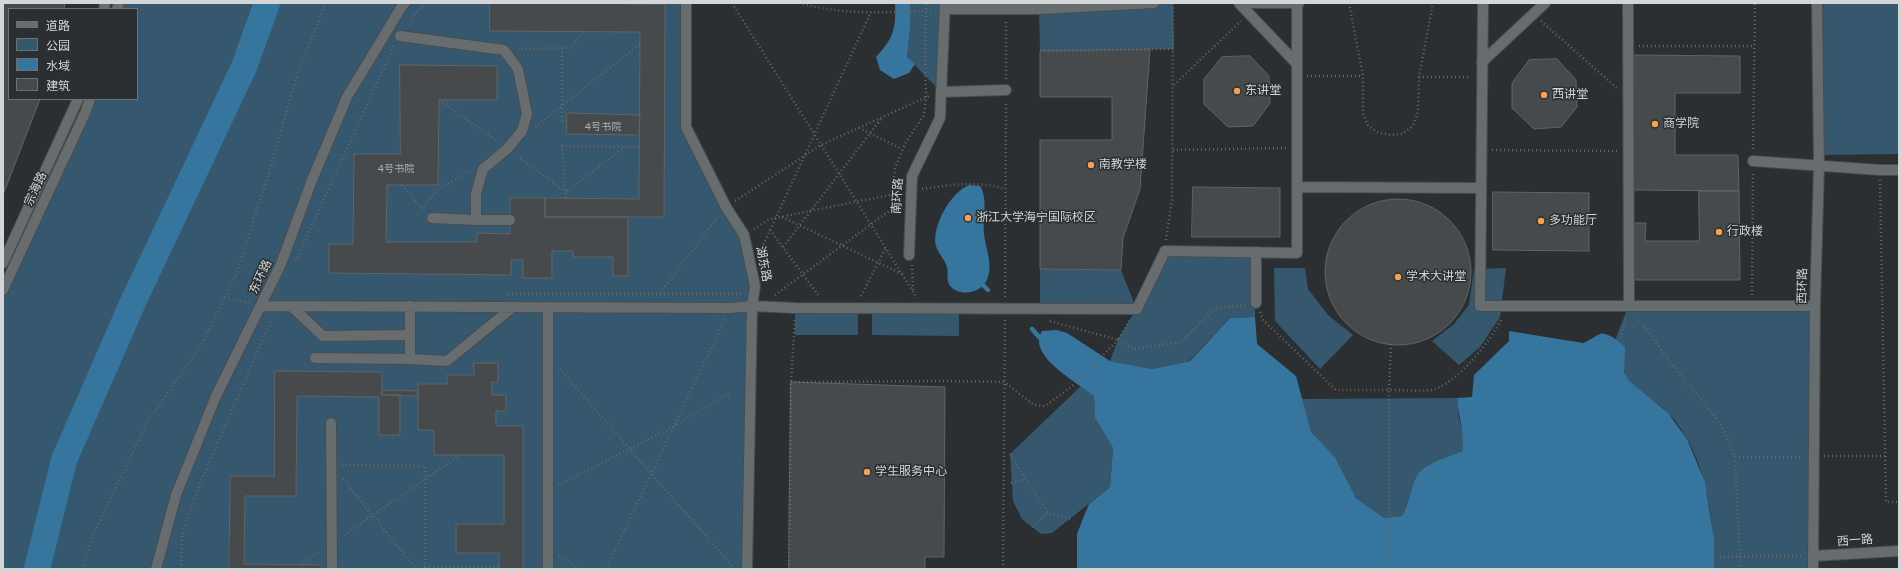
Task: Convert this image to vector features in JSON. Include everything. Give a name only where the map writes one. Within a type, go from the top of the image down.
[{"type":"street","name":"东环路","points":[[156,569],[176,495],[216,396],[262,306],[281,264],[312,180],[347,97],[398,12],[405,3]]},
{"type":"street","name":"湖东路","points":[[686,3],[686,127],[726,207],[744,235],[755,286],[752,306],[747,569]]},
{"type":"street","points":[[945,6],[1039,9],[1154,3]]},
{"type":"street","points":[[1238,3],[1297,64]]},
{"type":"street","points":[[262,306],[730,308],[752,306],[795,308],[1137,309],[1165,251],[1297,253],[1298,3],[1244,3]]},
{"type":"street","points":[[1483,3],[1480,306],[1815,306]]},
{"type":"street","points":[[1482,62],[1545,3]]},
{"type":"street","points":[[1628,3],[1629,305]]},
{"type":"street","name":"西环路","points":[[1813,569],[1815,306],[1819,166],[1817,3]]},
{"type":"street","name":"南环路","points":[[909,255],[910,191],[912,176],[940,118],[945,6]]},
{"type":"street","points":[[400,36],[504,50],[518,69],[527,114],[522,131],[507,149],[483,169],[476,193],[476,220]]},
{"type":"street","points":[[941,92],[1006,90]]},
{"type":"street","points":[[3,263],[78,100]]},
{"type":"street","name":"宗海路","points":[[3,290],[86,111],[90,100]]},
{"type":"street","points":[[1753,161],[1899,170]]},
{"type":"street","points":[[1297,187],[1481,188]]},
{"type":"street","points":[[432,218],[510,220]]},
{"type":"street","points":[[1256,252],[1256,303]]},
{"type":"street","points":[[291,306],[322,336],[410,335]]},
{"type":"street","points":[[410,306],[410,359]]},
{"type":"street","points":[[315,358],[447,361],[513,307]]},
{"type":"street","points":[[548,307],[548,569]]},
{"type":"street","points":[[331,423],[332,569]]},
{"type":"street","name":"西一路","points":[[1813,556],[1899,551]]},
{"type":"path","points":[[82,569],[93,535],[148,421],[202,344],[240,265],[298,72],[326,3]]},
{"type":"path","points":[[297,258],[393,48],[418,10],[426,3]]},
{"type":"path","points":[[732,3],[914,292],[919,308]]},
{"type":"path","points":[[799,3],[822,9],[872,12],[917,11]]},
{"type":"path","points":[[893,209],[892,194],[895,168],[902,149],[924,115],[928,97],[925,56],[926,3]]},
{"type":"path","points":[[1165,251],[1172,200],[1174,86],[1173,3]]},
{"type":"path","points":[[1349,3],[1363,76],[1363,114],[1368,125],[1377,132],[1390,135],[1402,134],[1413,126],[1418,112],[1419,77],[1432,3]]},
{"type":"path","points":[[1003,569],[1006,9]]},
{"type":"path","points":[[759,254],[872,12]]},
{"type":"path","points":[[1174,86],[1249,14]]},
{"type":"path","points":[[1533,14],[1628,98]]},
{"type":"path","points":[[504,50],[571,48],[583,32]]},
{"type":"path","points":[[531,130],[640,44]]},
{"type":"path","points":[[1628,46],[1754,46]]},
{"type":"path","points":[[562,48],[562,120],[567,121]]},
{"type":"path","points":[[1040,51],[1174,49]]},
{"type":"path","points":[[1297,76],[1363,76]]},
{"type":"path","points":[[1419,77],[1482,77]]},
{"type":"path","points":[[660,293],[726,207],[821,145],[928,97]]},
{"type":"path","points":[[782,247],[882,117]]},
{"type":"path","points":[[859,128],[902,149]]},
{"type":"path","points":[[566,198],[562,146],[639,147]]},
{"type":"path","points":[[566,192],[625,147]]},
{"type":"path","points":[[1173,150],[1297,148]]},
{"type":"path","points":[[1481,150],[1628,151]]},
{"type":"path","points":[[402,185],[422,209],[436,191],[475,168]]},
{"type":"path","points":[[1880,170],[1886,502],[1899,502]]},
{"type":"path","points":[[744,235],[770,219],[892,194],[968,183],[989,184],[1005,189]]},
{"type":"path","points":[[774,296],[900,203]]},
{"type":"path","points":[[781,217],[902,274]]},
{"type":"path","points":[[770,230],[819,296]]},
{"type":"path","points":[[862,296],[886,248]]},
{"type":"path","points":[[909,255],[913,272],[914,292],[919,308]]},
{"type":"path","points":[[225,297],[262,306]]},
{"type":"path","points":[[1043,320],[1118,340],[1133,349],[1181,342],[1215,308],[1256,303],[1262,320],[1336,390],[1435,389],[1460,373],[1495,332],[1502,318],[1504,305]]},
{"type":"path","points":[[1620,338],[1629,305]]},
{"type":"path","points":[[1629,305],[1684,380],[1703,401],[1721,425],[1735,457],[1740,556],[1739,569]]},
{"type":"path","points":[[181,569],[182,534],[202,479],[277,306]]},
{"type":"path","points":[[606,569],[730,308]]},
{"type":"path","points":[[789,569],[791,382],[795,308]]},
{"type":"path","points":[[791,382],[1004,382],[1034,405],[1045,406],[1071,387],[1118,340],[1137,309]]},
{"type":"path","points":[[1389,569],[1389,390],[1391,344]]},
{"type":"path","points":[[558,367],[652,472],[732,566]]},
{"type":"path","points":[[555,487],[674,426],[731,392]]},
{"type":"path","points":[[1010,454],[1048,513],[1071,519]]},
{"type":"path","points":[[300,565],[460,455]]},
{"type":"path","points":[[331,465],[416,569]]},
{"type":"path","points":[[331,465],[425,466],[424,568],[499,567]]},
{"type":"path","points":[[1011,483],[1026,479]]},
{"type":"path","points":[[1032,527],[1048,513]]},
{"type":"path","points":[[548,547],[580,569]]},
{"type":"path","points":[[1720,557],[1813,556]]},
{"type":"green space","points":[[119,3],[686,3],[686,127],[744,235],[755,286],[747,569],[523,569],[523,427],[496,426],[496,411],[506,410],[506,395],[492,395],[492,382],[498,382],[498,364],[475,363],[474,375],[447,375],[447,384],[418,384],[418,430],[434,430],[435,455],[504,455],[504,524],[456,524],[456,553],[499,553],[499,569],[322,569],[244,564],[245,496],[296,496],[297,396],[379,397],[379,435],[400,435],[400,395],[382,395],[382,372],[276,371],[274,476],[230,476],[229,569],[3,569],[3,290],[90,100],[138,100],[138,8],[117,8]]},
{"type":"green space","points":[[910,3],[1173,3],[1174,49],[1040,51],[1039,9],[946,9],[941,92],[907,57],[910,30]]},
{"type":"green space","points":[[1818,3],[1899,3],[1899,154],[1819,155]]},
{"type":"green space","points":[[1165,251],[1256,252],[1255,317],[1230,318],[1189,361],[1152,369],[1110,361],[1118,340],[1136,309],[1040,309],[1040,269],[1121,270],[1136,308]]},
{"type":"green space","points":[[1274,268],[1305,268],[1308,289],[1328,315],[1353,335],[1320,369],[1275,321]]},
{"type":"green space","points":[[1506,268],[1500,317],[1480,347],[1459,365],[1432,341],[1454,324],[1469,305],[1474,269]]},
{"type":"green space","points":[[1629,305],[1815,306],[1813,569],[1714,569],[1714,549],[1709,507],[1699,466],[1691,447],[1681,429],[1668,413],[1632,385],[1625,375],[1624,353],[1620,344],[1615,340]]},
{"type":"green space","points":[[795,308],[858,308],[858,335],[795,335]]},
{"type":"green space","points":[[872,308],[959,309],[959,336],[872,335]]},
{"type":"green space","points":[[1081,386],[1094,396],[1095,418],[1113,448],[1110,487],[1052,533],[1041,534],[1022,519],[1013,501],[1010,454]]},
{"type":"green space","points":[[1457,398],[1459,419],[1464,436],[1462,451],[1430,465],[1419,473],[1414,482],[1402,516],[1384,518],[1356,498],[1335,457],[1311,432],[1301,399]]},
{"type":"water","points":[[895,3],[910,3],[910,30],[907,57],[915,64],[909,73],[894,79],[880,70],[876,57],[887,44],[893,32]]},
{"type":"water","points":[[969,185],[980,186],[984,196],[984,234],[990,267],[986,282],[977,290],[966,293],[956,290],[949,284],[948,270],[945,261],[937,249],[935,238],[939,220],[949,202],[962,189]]},
{"type":"water","points":[[1255,317],[1257,344],[1296,376],[1311,432],[1335,457],[1356,498],[1384,518],[1402,516],[1419,472],[1436,461],[1462,451],[1463,437],[1457,398],[1472,397],[1474,375],[1509,341],[1509,331],[1583,343],[1603,333],[1609,335],[1625,347],[1624,372],[1629,381],[1668,413],[1687,439],[1705,482],[1714,540],[1714,569],[1077,569],[1077,534],[1089,504],[1110,487],[1113,448],[1095,418],[1094,396],[1056,368],[1047,359],[1041,350],[1039,340],[1042,331],[1057,330],[1067,333],[1110,361],[1152,369],[1190,361],[1230,318]]},
{"type":"building","points":[[3,3],[65,3],[64,8],[8,8],[8,100],[40,100],[3,195]]},
{"type":"building","points":[[490,3],[665,4],[664,217],[545,217],[545,198],[639,199],[640,32],[490,31]]},
{"type":"building","name":"南教学楼","points":[[1150,50],[1140,189],[1123,238],[1121,270],[1040,269],[1040,140],[1112,140],[1112,97],[1040,97],[1040,51]]},
{"type":"building","name":"商学院","points":[[1634,55],[1740,56],[1740,93],[1675,93],[1675,155],[1738,155],[1739,191],[1634,190]]},
{"type":"building","name":"东讲堂","points":[[1250,56],[1269,76],[1270,103],[1253,126],[1228,127],[1204,104],[1204,79],[1222,57]]},
{"type":"building","name":"西讲堂","points":[[1557,59],[1576,80],[1577,107],[1561,127],[1534,129],[1512,108],[1512,83],[1529,60]]},
{"type":"building","points":[[400,65],[497,66],[497,100],[439,100],[438,185],[387,185],[386,242],[477,242],[477,233],[510,234],[510,198],[545,198],[545,217],[628,217],[628,276],[613,276],[613,257],[573,257],[573,251],[552,251],[552,278],[523,278],[523,260],[511,260],[511,275],[329,273],[329,244],[353,244],[354,154],[400,154]]},
{"type":"building","points":[[567,113],[640,115],[639,135],[567,134]]},
{"type":"building","points":[[1193,187],[1280,188],[1280,237],[1192,237]]},
{"type":"building","name":"行政楼","points":[[1699,191],[1739,191],[1740,280],[1634,280],[1634,223],[1646,223],[1645,241],[1699,241]]},
{"type":"building","name":"多功能厅","points":[[1493,192],[1589,193],[1589,251],[1493,250]]},
{"type":"building","name":"学术大讲堂","points":[[1391,199],[1405,199],[1426,204],[1439,211],[1450,220],[1459,231],[1466,244],[1470,258],[1470,286],[1466,300],[1459,313],[1450,324],[1439,333],[1426,340],[1405,345],[1391,345],[1370,340],[1357,333],[1341,318],[1330,300],[1325,279],[1325,265],[1330,244],[1337,231],[1352,215],[1370,204]]},
{"type":"building","points":[[474,363],[498,363],[498,382],[492,382],[492,395],[506,395],[506,411],[496,411],[496,426],[523,426],[523,569],[499,569],[499,553],[456,553],[456,524],[504,524],[504,455],[434,455],[434,430],[418,430],[418,384],[447,384],[447,375],[474,375]]},
{"type":"building","points":[[275,371],[382,372],[382,395],[400,395],[400,435],[379,435],[379,397],[297,396],[296,496],[245,496],[244,564],[322,565],[322,569],[229,569],[230,476],[274,476]]},
{"type":"building","name":"学生服务中心","points":[[791,382],[945,387],[944,557],[925,557],[925,569],[789,569]]},
{"type":"building","points":[[382,390],[418,391],[418,396],[382,395]]},
{"type":"waterway","points":[[37,569],[64,460],[133,302],[244,67],[267,3]]},
{"type":"waterway","points":[[983,285],[988,290]]},
{"type":"waterway","points":[[1032,329],[1039,337]]},
{"type":"place","name":"东讲堂","points":[[1237,91]]},
{"type":"place","name":"西讲堂","points":[[1544,95]]},
{"type":"place","name":"商学院","points":[[1655,124]]},
{"type":"place","name":"南教学楼","points":[[1091,165]]},
{"type":"place","name":"浙江大学海宁国际校区","points":[[968,218]]},
{"type":"place","name":"多功能厅","points":[[1541,221]]},
{"type":"place","name":"行政楼","points":[[1719,232]]},
{"type":"place","name":"学术大讲堂","points":[[1398,277]]},
{"type":"place","name":"学生服务中心","points":[[867,472]]}]
